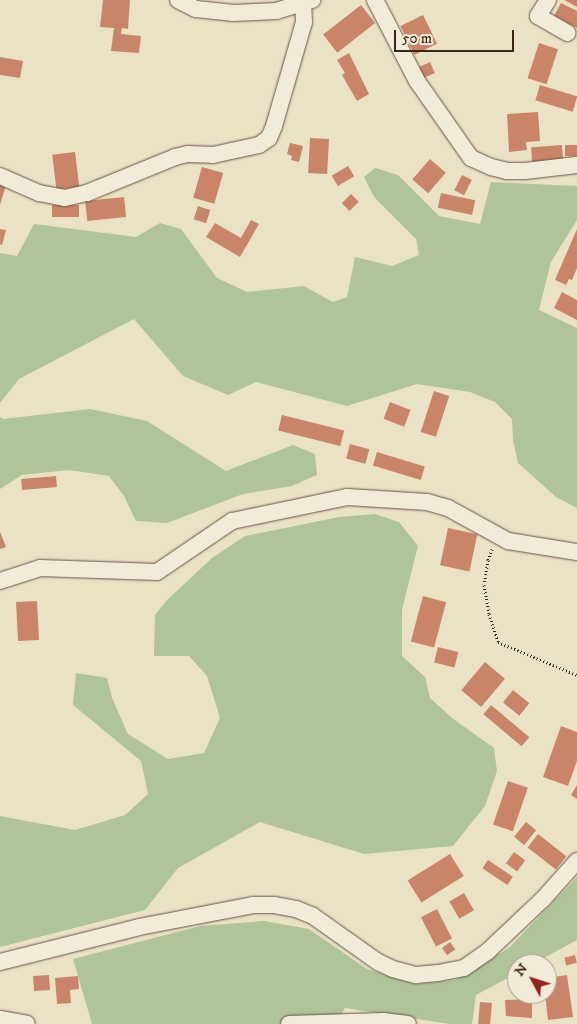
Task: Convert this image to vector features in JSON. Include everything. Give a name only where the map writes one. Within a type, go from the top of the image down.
[{"type":"street","points":[[0,176],[39,193],[66,198],[87,192],[175,157],[188,154],[213,155],[259,145],[269,138],[304,22],[307,2],[276,11],[234,13],[196,9],[178,0]]},
{"type":"street","points":[[375,0],[417,81],[471,158],[492,168],[507,170],[525,171],[577,165]]},
{"type":"street","points":[[548,0],[538,16],[568,34]]},
{"type":"street","points":[[0,581],[40,568],[157,572],[232,521],[347,498],[427,502],[448,508],[508,541],[577,552]]},
{"type":"street","points":[[0,962],[139,927],[253,905],[274,905],[296,909],[313,916],[378,962],[392,969],[416,975],[438,973],[464,968],[488,951],[574,869]]},
{"type":"street","points":[[0,1019],[27,1024]]},
{"type":"street","points":[[289,1024],[384,1021],[408,1024]]},
{"type":"path","points":[[498,536],[488,560],[484,585],[489,614],[498,642],[577,675]]},
{"type":"green space","points":[[375,168],[398,175],[439,216],[480,224],[491,182],[577,186],[577,220],[551,262],[539,310],[577,328],[577,508],[556,497],[518,463],[513,440],[512,419],[495,402],[470,392],[417,384],[347,406],[256,382],[228,395],[183,376],[134,319],[19,379],[0,403],[0,253],[17,256],[34,224],[136,237],[160,223],[181,229],[217,278],[247,292],[304,286],[333,302],[347,297],[355,257],[392,266],[419,255],[416,239],[374,197],[364,177]]},
{"type":"green space","points":[[90,409],[147,421],[226,471],[293,445],[315,454],[317,475],[292,486],[243,494],[167,523],[136,521],[124,496],[109,476],[69,470],[22,475],[0,489],[0,417],[3,419]]},
{"type":"green space","points":[[375,514],[399,522],[418,546],[402,610],[402,656],[425,677],[430,698],[452,718],[494,748],[497,771],[485,806],[453,846],[364,854],[260,822],[178,868],[145,910],[0,947],[0,816],[75,830],[125,815],[148,794],[141,761],[73,705],[76,673],[107,678],[112,698],[128,734],[168,759],[204,753],[220,718],[207,676],[189,656],[154,656],[155,615],[167,600],[212,558],[245,536],[339,517]]},
{"type":"green space","points":[[577,877],[577,940],[551,954],[507,954],[507,978],[476,995],[472,1024],[450,1024],[345,1008],[335,1024],[92,1024],[73,959],[200,926],[264,921],[309,929],[367,969],[414,984],[455,980],[509,948]]},
{"type":"building","points":[[103,0],[130,0],[128,29],[122,28],[121,34],[141,36],[139,53],[111,51],[114,28],[100,27]]},
{"type":"building","points":[[564,0],[577,0],[577,7]]},
{"type":"building","points":[[561,3],[577,11],[577,28],[554,16]]},
{"type":"building","points":[[361,5],[375,23],[337,53],[323,35]]},
{"type":"building","points":[[423,15],[437,44],[415,55],[401,26]]},
{"type":"building","points":[[539,43],[558,49],[547,84],[528,78]]},
{"type":"building","points":[[349,53],[369,94],[357,101],[342,75],[345,73],[337,60]]},
{"type":"building","points":[[0,57],[23,61],[20,78],[0,75]]},
{"type":"building","points":[[430,62],[435,73],[424,78],[419,67]]},
{"type":"building","points":[[540,85],[577,96],[573,112],[535,100]]},
{"type":"building","points":[[538,112],[540,141],[526,142],[527,150],[509,152],[507,114]]},
{"type":"building","points":[[310,138],[329,139],[327,174],[308,173]]},
{"type":"building","points":[[290,143],[303,146],[299,162],[291,160],[292,156],[287,154]]},
{"type":"building","points":[[562,145],[563,160],[532,162],[531,147]]},
{"type":"building","points":[[565,145],[577,145],[577,156],[565,156]]},
{"type":"building","points":[[75,152],[79,187],[56,190],[52,155]]},
{"type":"building","points":[[430,159],[446,173],[428,193],[412,179]]},
{"type":"building","points":[[348,166],[354,176],[338,186],[332,176]]},
{"type":"building","points":[[202,167],[223,173],[214,204],[193,198]]},
{"type":"building","points":[[462,175],[472,180],[464,195],[454,190]]},
{"type":"building","points":[[0,183],[6,185],[0,205]]},
{"type":"building","points":[[441,193],[475,200],[472,215],[438,208]]},
{"type":"building","points":[[351,194],[359,202],[350,211],[342,203]]},
{"type":"building","points":[[124,197],[126,217],[87,221],[85,201]]},
{"type":"building","points":[[52,205],[79,205],[79,217],[52,217]]},
{"type":"building","points":[[198,206],[210,210],[206,223],[194,219]]},
{"type":"building","points":[[251,220],[259,224],[240,257],[206,237],[215,223],[241,238]]},
{"type":"building","points":[[0,229],[6,230],[2,245],[0,244]]},
{"type":"building","points":[[577,229],[577,268],[572,280],[569,279],[566,285],[555,280]]},
{"type":"building","points":[[562,292],[577,300],[577,320],[554,308]]},
{"type":"building","points":[[434,391],[449,396],[436,437],[421,432]]},
{"type":"building","points":[[390,402],[411,410],[404,427],[384,419]]},
{"type":"building","points":[[282,415],[344,430],[340,446],[278,431]]},
{"type":"building","points":[[350,444],[369,449],[365,464],[346,458]]},
{"type":"building","points":[[377,452],[425,467],[421,480],[373,465]]},
{"type":"building","points":[[56,476],[57,487],[22,490],[21,479]]},
{"type":"building","points":[[448,528],[477,534],[469,571],[440,565]]},
{"type":"building","points":[[0,532],[6,547],[0,549]]},
{"type":"building","points":[[423,596],[446,602],[434,648],[411,641]]},
{"type":"building","points":[[37,601],[39,640],[18,641],[16,602]]},
{"type":"building","points":[[438,647],[458,652],[455,668],[434,663]]},
{"type":"building","points":[[485,662],[505,679],[481,707],[461,690]]},
{"type":"building","points":[[513,690],[529,703],[519,716],[503,702]]},
{"type":"building","points":[[491,705],[529,737],[522,746],[483,714]]},
{"type":"building","points":[[561,726],[577,732],[577,761],[568,786],[543,777]]},
{"type":"building","points":[[508,781],[528,788],[513,831],[493,824]]},
{"type":"building","points":[[577,785],[577,799],[571,795]]},
{"type":"building","points":[[526,822],[536,830],[524,845],[514,837]]},
{"type":"building","points":[[538,834],[566,856],[556,870],[528,847]]},
{"type":"building","points":[[514,852],[525,860],[517,872],[506,863]]},
{"type":"building","points":[[450,854],[464,876],[421,903],[408,880]]},
{"type":"building","points":[[488,860],[513,877],[507,885],[482,868]]},
{"type":"building","points":[[464,893],[474,910],[459,919],[449,902]]},
{"type":"building","points":[[437,909],[452,938],[436,947],[421,917]]},
{"type":"building","points":[[450,942],[455,949],[447,955],[442,948]]},
{"type":"building","points":[[575,955],[577,963],[566,965],[564,958]]},
{"type":"building","points":[[49,975],[50,990],[34,991],[33,976]]},
{"type":"building","points":[[567,975],[573,1017],[548,1020],[546,1004],[557,1004],[557,976]]},
{"type":"building","points":[[78,976],[79,989],[70,990],[71,1003],[57,1004],[55,978]]},
{"type":"building","points":[[505,1000],[507,1000],[507,1004],[532,1004],[532,1018],[506,1016]]},
{"type":"building","points":[[480,1002],[492,1003],[490,1024],[478,1024]]}]
